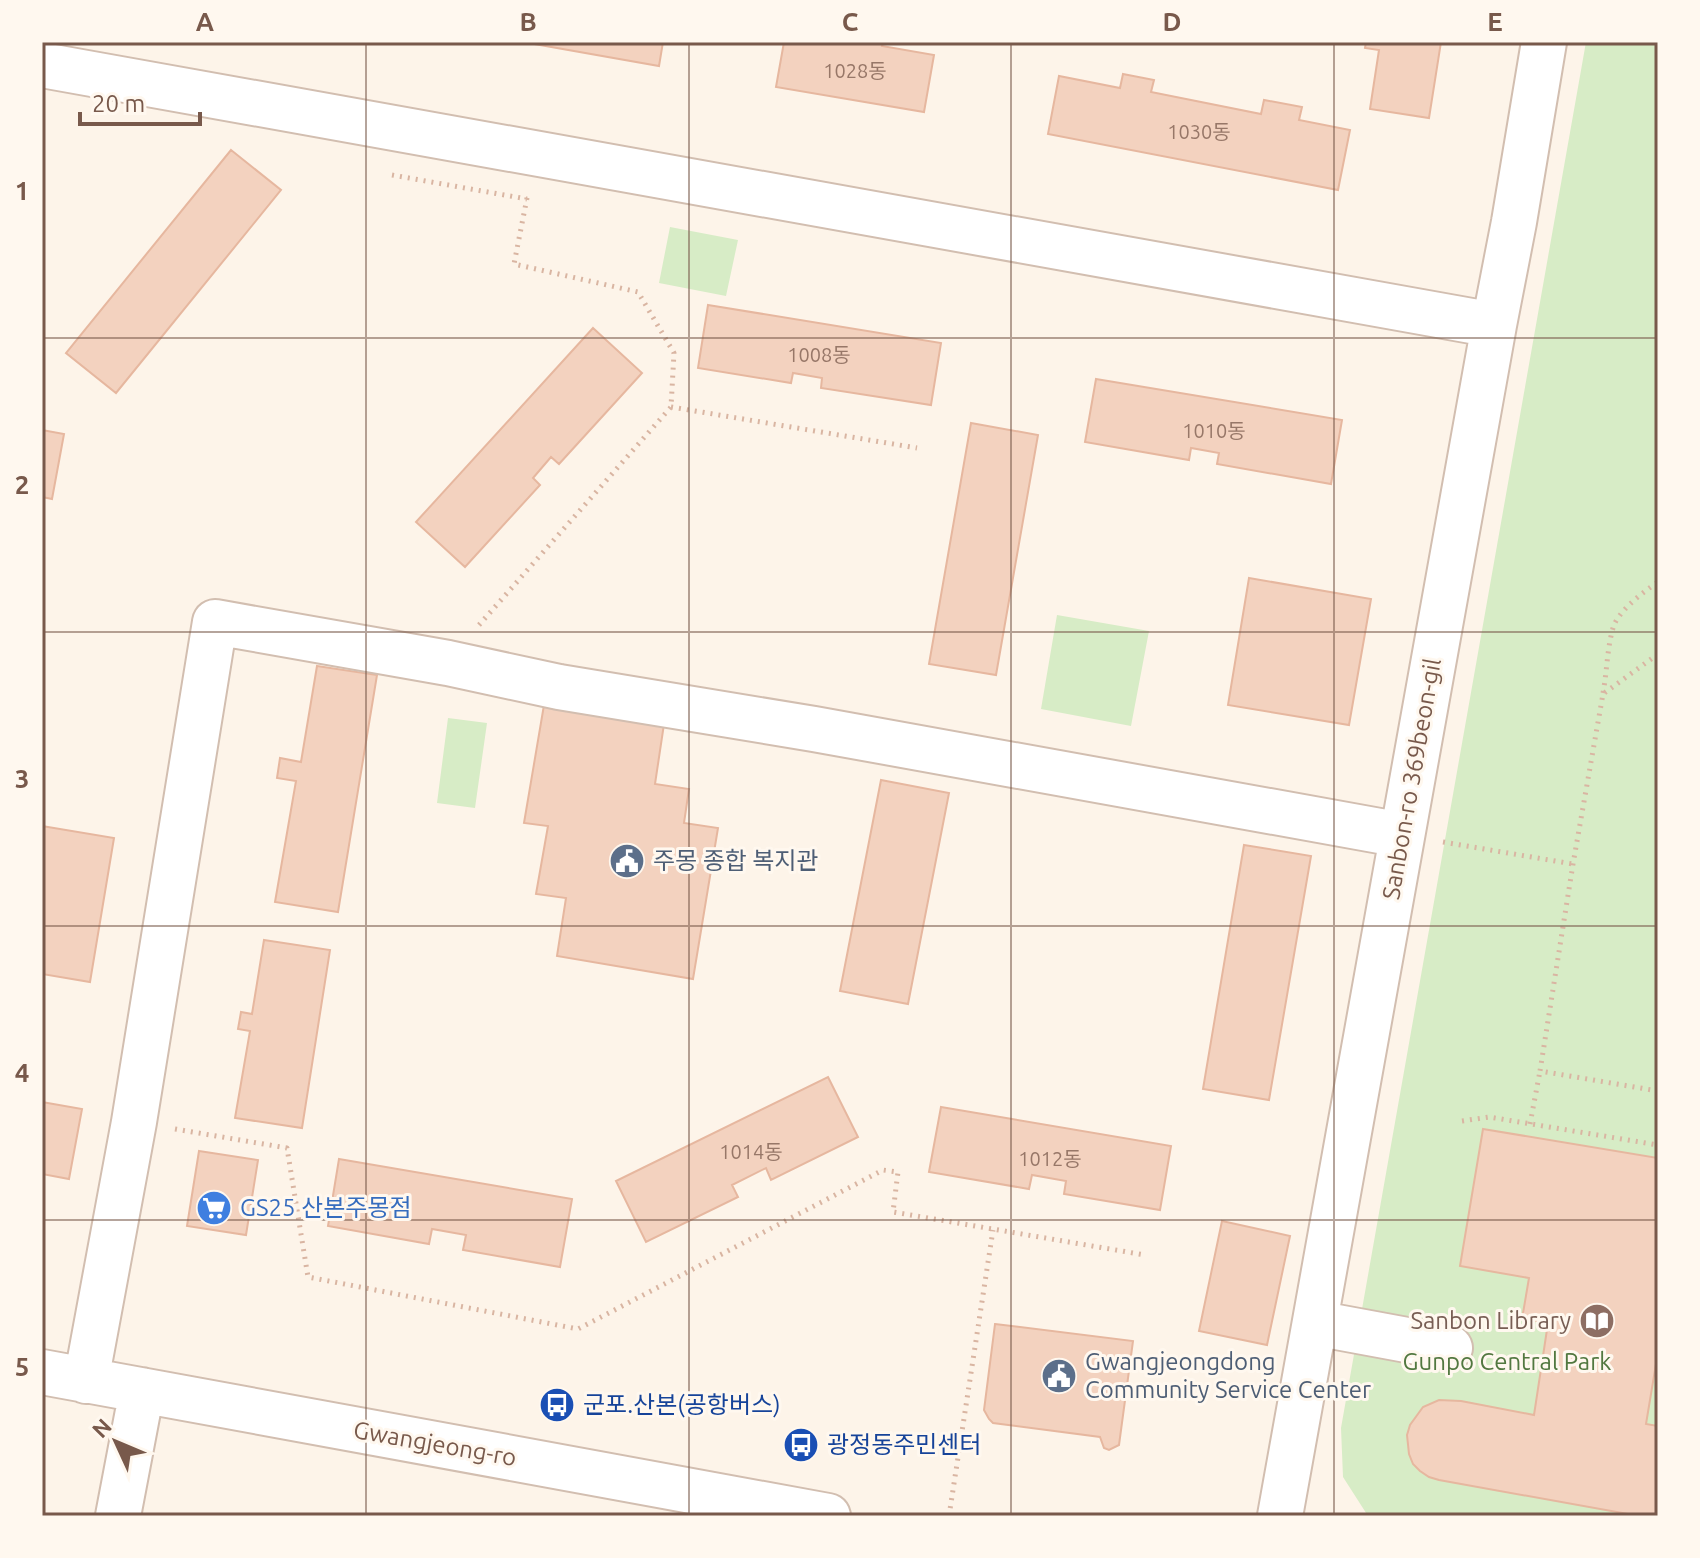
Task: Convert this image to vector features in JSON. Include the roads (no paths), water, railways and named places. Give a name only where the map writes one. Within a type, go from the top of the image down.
[{"type":"street","name":"Sanbon-ro 369beon-gil","points":[[1280,1516],[1544,42]]},
{"type":"street","points":[[42,65],[1494,325]]},
{"type":"street","points":[[86,1381],[134,1122],[215,622],[448,663],[559,687],[814,729],[1402,835]]},
{"type":"street","points":[[1315,1323],[1450,1348]]},
{"type":"street","name":"Gwangjeong-ro","points":[[42,1372],[828,1516]]},
{"type":"street","points":[[118,1516],[142,1390]]},
{"type":"place","name":"주몽 종합 복지관","points":[[627,861]]},
{"type":"place","name":"GS25 산본주몽점","points":[[214,1208]]},
{"type":"place","name":"Sanbon Library","points":[[1597,1321]]},
{"type":"place","name":"Gwangjeongdong Community Service Center","points":[[1059,1376]]},
{"type":"place","name":"군포.산본(공항버스)","points":[[557,1405]]},
{"type":"place","name":"광정동주민센터","points":[[801,1445]]},
{"type":"park label","name":"Gunpo Central Park","points":[[1507,1362]]}]
